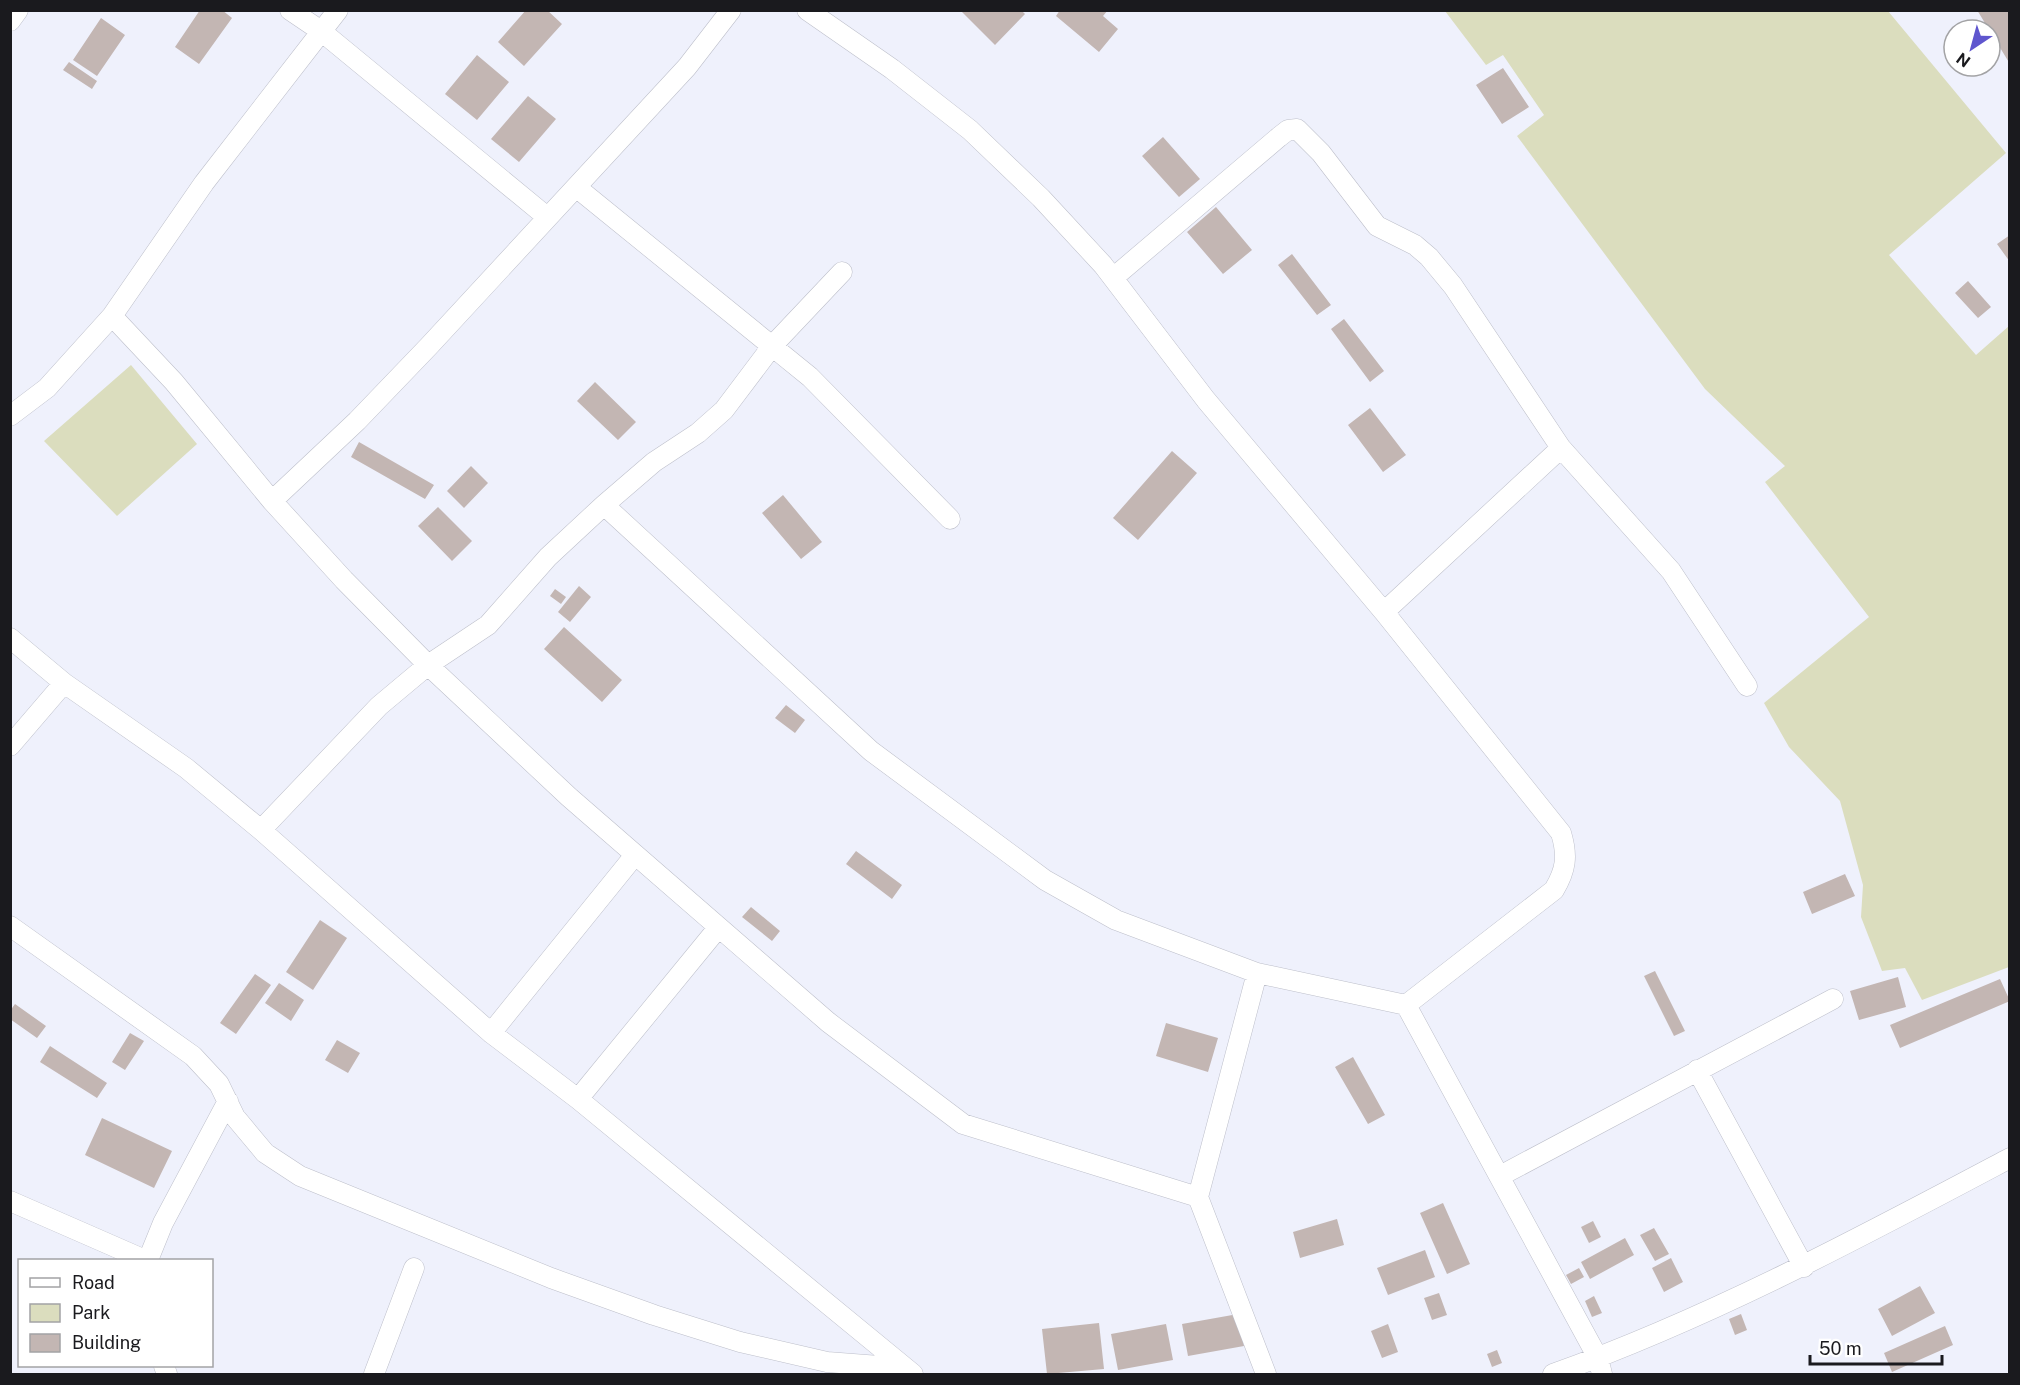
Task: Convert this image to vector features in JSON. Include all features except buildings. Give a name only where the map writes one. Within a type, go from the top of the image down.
[{"type":"street","points":[[10,21],[18,10]]},
{"type":"street","points":[[290,10],[321,31],[548,217]]},
{"type":"street","points":[[10,416],[47,388],[111,316],[204,183],[338,10]]},
{"type":"street","points":[[272,501],[365,413],[687,67],[731,10]]},
{"type":"street","points":[[807,10],[892,69],[970,130],[1041,198],[1113,278],[1206,400],[1384,612],[1561,834],[1566,850],[1566,866],[1554,890],[1406,1005]]},
{"type":"street","points":[[1113,278],[1279,137],[1288,130],[1297,129],[1321,153],[1377,226],[1415,245],[1429,257],[1453,285],[1561,448],[1671,571],[1747,686]]},
{"type":"street","points":[[576,187],[773,345],[857,423],[950,519]]},
{"type":"street","points":[[261,830],[379,706],[428,665],[488,625],[548,557],[604,505],[654,462],[698,433],[724,410],[773,345],[842,272]]},
{"type":"street","points":[[111,316],[174,381],[272,501],[344,580],[428,665],[635,855],[828,1022],[963,1124],[1198,1197]]},
{"type":"street","points":[[1384,612],[1561,448]]},
{"type":"street","points":[[604,505],[871,751],[1045,880],[1116,920],[1257,973],[1406,1005],[1500,1176],[1600,1366]]},
{"type":"street","points":[[10,638],[64,683],[186,768],[261,830],[491,1033],[578,1099],[909,1371]]},
{"type":"street","points":[[10,746],[64,683]]},
{"type":"street","points":[[491,1033],[635,855]]},
{"type":"street","points":[[10,926],[194,1056],[219,1084],[235,1117],[265,1153],[300,1176],[509,1262],[654,1316],[740,1342],[826,1362],[909,1371]]},
{"type":"street","points":[[578,1099],[718,928]]},
{"type":"street","points":[[1257,973],[1198,1197],[1266,1374]]},
{"type":"street","points":[[1500,1176],[1833,999]]},
{"type":"street","points":[[1697,1070],[1804,1267]]},
{"type":"street","points":[[146,1259],[163,1223],[228,1101]]},
{"type":"street","points":[[1553,1374],[1600,1366],[1804,1267],[2010,1158]]},
{"type":"street","points":[[10,1201],[144,1259]]},
{"type":"street","points":[[374,1374],[414,1268]]},
{"type":"green space","points":[[1445,11],[1888,11],[2006,153],[1889,255],[1976,355],[2009,326],[2009,967],[1922,1000],[1905,968],[1882,971],[1861,917],[1863,885],[1840,801],[1789,747],[1764,703],[1869,617],[1765,482],[1785,466],[1705,389],[1517,136],[1544,115],[1503,55],[1486,65]]},
{"type":"green space","points":[[131,365],[197,444],[117,516],[44,441]]}]
